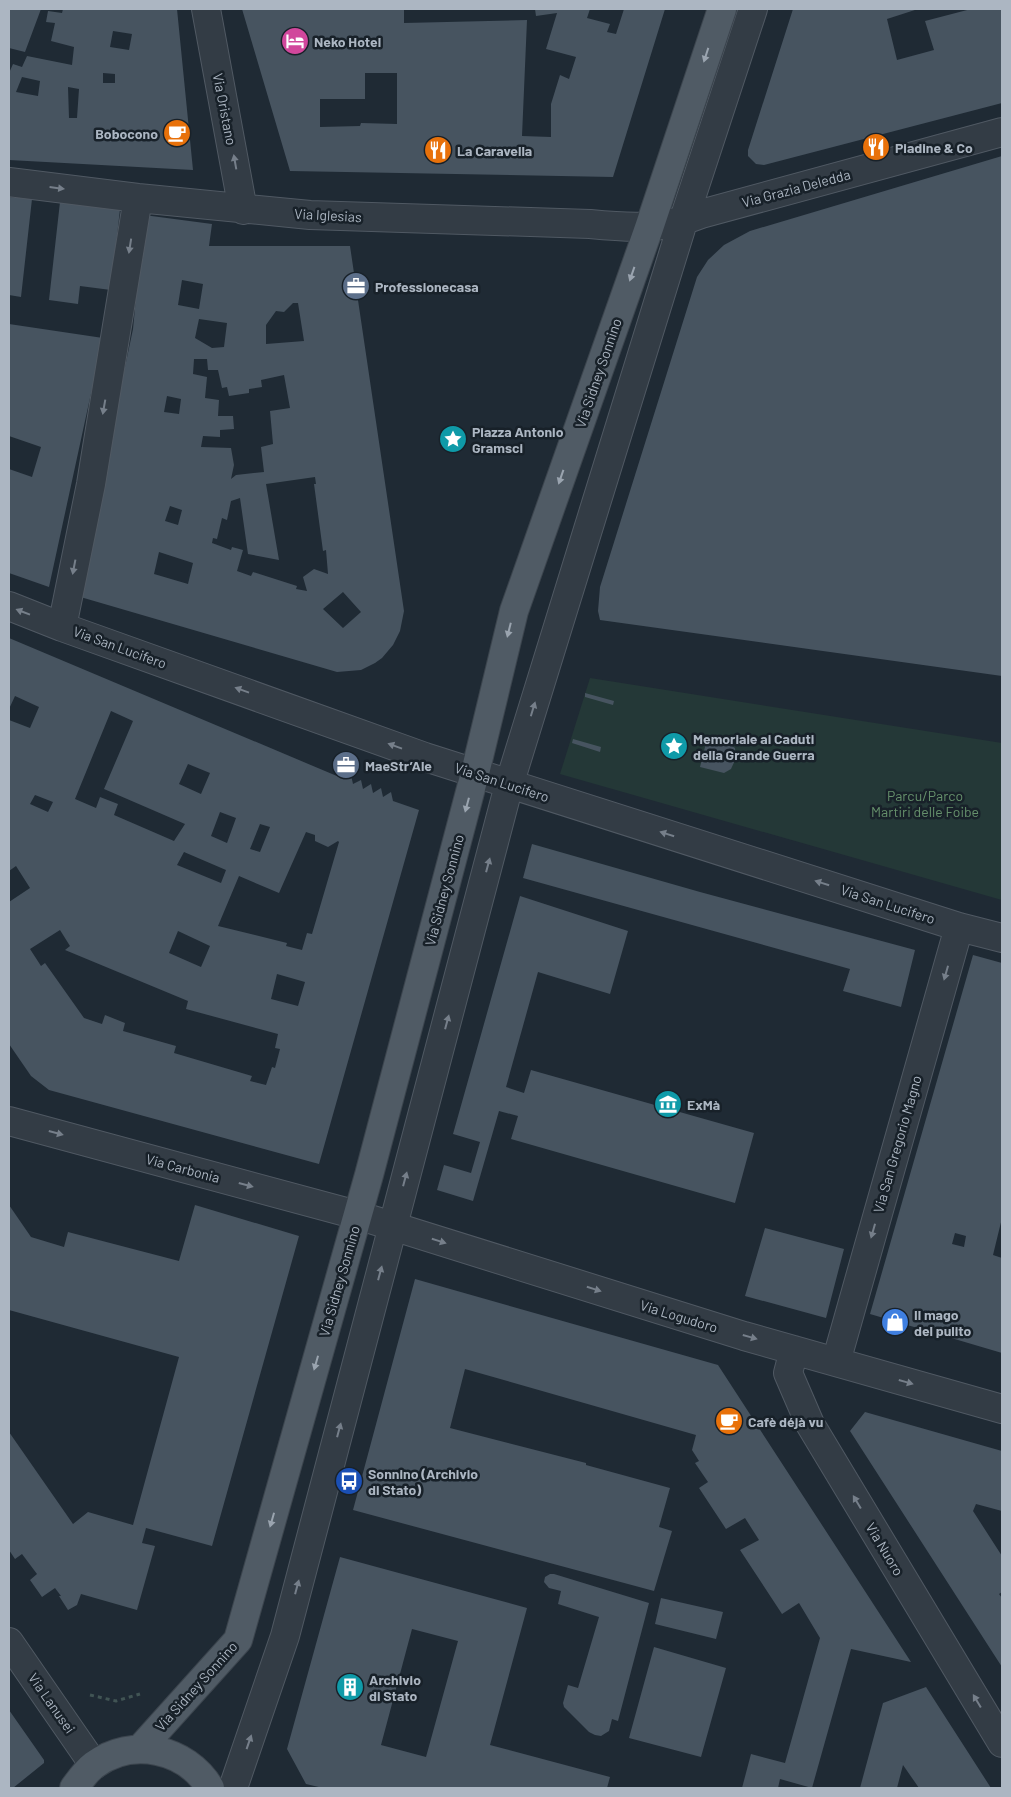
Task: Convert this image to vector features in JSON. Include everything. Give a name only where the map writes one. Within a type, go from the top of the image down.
[{"type":"main road","name":"Via Sidney Sonnino","points":[[140,1749],[238,1640],[357,1215],[475,773],[514,611],[648,228],[722,9]]},
{"type":"main road","points":[[74,1788],[82,1776],[94,1765],[116,1753],[140,1749],[170,1753],[183,1760],[195,1770],[210,1788]]},
{"type":"street","name":"Via Oristano","points":[[206,9],[243,210]]},
{"type":"street","points":[[233,1788],[285,1636],[509,785],[683,222],[753,9]]},
{"type":"street","name":"Via Grazia Deledda","points":[[648,228],[683,222],[701,214],[1002,132]]},
{"type":"street","name":"Via Iglesias","points":[[9,182],[243,210],[310,215],[580,223],[648,228]]},
{"type":"street","points":[[62,627],[90,484],[138,198]]},
{"type":"street","name":"Via San Lucifero","points":[[9,606],[62,627],[425,757],[509,785],[1002,938]]},
{"type":"street","name":"Via San Gregorio Magno","points":[[836,1362],[959,926]]},
{"type":"street","name":"Via Carbonia","points":[[9,1121],[357,1215]]},
{"type":"street","name":"Via Logudoro","points":[[357,1215],[744,1336],[1002,1409]]},
{"type":"street","name":"Via Nuoro","points":[[794,1350],[788,1372],[810,1424],[1002,1743]]},
{"type":"street","name":"Via Lanusei","points":[[9,1642],[94,1765]]},
{"type":"path","points":[[41,1689],[58,1676],[74,1691],[116,1701],[143,1694]]},
{"type":"green space","name":"Parcu/Parco Martiri delle Foibe","points":[[590,678],[1002,743],[1002,900],[560,774]]},
{"type":"building","points":[[9,9],[41,9],[25,52],[9,48]]},
{"type":"building","points":[[63,9],[177,9],[193,170],[9,160],[9,73],[13,64],[22,67],[27,56],[72,65],[74,47],[51,41],[55,23],[46,22],[48,11],[62,13]],"holes":[[[113,31],[132,34],[129,50],[110,47]],[[103,73],[115,74],[115,83],[103,83]],[[22,77],[40,81],[38,96],[16,92]],[[68,87],[79,89],[77,118],[69,118]]]},
{"type":"building","points":[[242,9],[404,9],[404,23],[527,20],[522,136],[551,137],[551,104],[560,75],[569,79],[576,57],[546,49],[557,13],[536,16],[535,9],[590,9],[587,18],[610,24],[607,32],[616,34],[624,9],[665,9],[613,177],[290,171]],"holes":[[[365,73],[397,73],[397,124],[361,123],[360,126],[320,127],[320,99],[365,99]]]},
{"type":"building","points":[[793,9],[918,9],[887,19],[897,60],[934,50],[925,21],[971,9],[1002,9],[1002,103],[764,165],[756,164],[748,156],[748,150]]},
{"type":"building","points":[[1002,156],[1002,676],[600,620],[598,611],[600,587],[697,277],[708,260],[724,245],[750,231]]},
{"type":"building","points":[[9,197],[32,199],[21,297],[9,295]]},
{"type":"building","points":[[60,202],[120,209],[111,290],[80,286],[78,304],[49,300]]},
{"type":"building","points":[[144,215],[212,224],[209,246],[350,246],[404,611],[400,631],[393,645],[382,658],[361,670],[337,672],[77,596],[133,329]],"holes":[[[182,280],[203,284],[199,309],[178,305]],[[293,303],[298,303],[304,341],[266,344],[266,325],[276,311],[284,312]],[[199,319],[227,323],[224,347],[212,348],[195,338]],[[194,359],[207,359],[208,370],[218,370],[222,388],[227,387],[229,396],[249,393],[249,389],[262,387],[261,380],[284,375],[290,408],[270,411],[273,444],[261,447],[264,472],[236,475],[231,479],[234,465],[231,448],[201,447],[203,436],[220,437],[220,430],[234,429],[233,416],[218,416],[219,400],[205,398],[207,377],[193,374]],[[167,396],[181,399],[179,414],[164,412]],[[315,477],[316,484],[314,484],[323,551],[326,550],[328,574],[314,569],[303,577],[307,591],[296,589],[297,586],[253,572],[251,576],[237,571],[243,550],[232,547],[231,550],[212,543],[213,538],[217,539],[222,518],[227,520],[231,501],[240,498],[248,554],[279,560],[266,484]],[[170,506],[182,510],[178,525],[165,521]],[[159,552],[193,563],[188,584],[154,574]],[[343,592],[361,612],[343,628],[323,609]]]},
{"type":"building","points":[[9,324],[103,338],[49,587],[9,573],[9,469],[32,477],[41,447],[9,436]]},
{"type":"building","points":[[9,638],[343,780],[351,775],[353,784],[361,780],[363,789],[371,784],[373,793],[381,788],[383,797],[391,792],[393,801],[419,810],[319,1164],[49,1090],[31,1076],[9,1044],[9,902],[30,888],[16,866],[9,871],[9,720],[30,728],[39,707],[15,696],[9,709]],"holes":[[[111,711],[133,721],[104,789],[185,824],[174,841],[114,815],[118,804],[100,797],[96,808],[75,799]],[[188,764],[210,773],[201,794],[179,784]],[[35,795],[53,802],[48,812],[30,804]],[[220,812],[236,818],[227,843],[211,836]],[[260,824],[270,827],[260,852],[250,849]],[[306,832],[315,835],[315,841],[328,847],[339,842],[312,934],[307,933],[302,950],[286,946],[287,943],[218,926],[239,876],[279,893]],[[184,852],[226,870],[221,883],[177,865]],[[60,930],[70,946],[65,950],[188,1001],[186,1009],[278,1034],[275,1048],[280,1049],[275,1068],[272,1067],[266,1085],[250,1081],[252,1076],[174,1053],[176,1046],[123,1031],[125,1023],[105,1015],[102,1024],[84,1018],[45,963],[41,966],[30,949]],[[178,931],[210,946],[201,967],[169,953]],[[277,974],[305,982],[298,1006],[271,999]]]},
{"type":"building","points":[[585,693],[614,701],[613,705],[585,697]]},
{"type":"building","points":[[573,739],[601,747],[600,752],[572,743]]},
{"type":"building","points":[[707,739],[735,748],[736,758],[731,769],[724,773],[700,767]]},
{"type":"building","points":[[532,844],[915,950],[901,1007],[843,991],[850,969],[523,878]]},
{"type":"building","points":[[520,896],[628,931],[610,994],[538,972],[506,1087],[524,1093],[531,1070],[754,1133],[735,1203],[511,1139],[518,1116],[499,1111],[473,1201],[437,1190],[444,1165],[471,1173],[480,1142],[453,1134]]},
{"type":"building","points":[[973,955],[1002,963],[1002,1218],[993,1255],[1002,1258],[1002,1353],[870,1314]],"holes":[[[955,1233],[966,1236],[964,1247],[952,1244]]]},
{"type":"building","points":[[9,1205],[31,1237],[64,1247],[68,1232],[179,1261],[195,1205],[299,1236],[212,1546],[146,1528],[142,1543],[155,1546],[137,1610],[81,1594],[77,1605],[68,1610],[55,1588],[42,1597],[30,1580],[37,1574],[22,1554],[15,1559],[9,1550],[9,1432],[73,1524],[88,1512],[133,1525],[179,1357],[9,1310]]},
{"type":"building","points":[[765,1228],[844,1249],[826,1318],[745,1296]]},
{"type":"building","points":[[415,1279],[718,1365],[911,1662],[851,1649],[812,1788],[780,1779],[778,1788],[742,1788],[751,1754],[785,1763],[820,1638],[799,1603],[782,1614],[740,1550],[759,1540],[745,1518],[726,1529],[699,1488],[708,1482],[695,1463],[699,1461],[692,1450],[696,1435],[465,1369],[450,1428],[586,1463],[586,1465],[670,1488],[659,1527],[672,1531],[654,1591],[353,1510]]},
{"type":"building","points":[[865,1412],[1002,1451],[1002,1511],[976,1504],[973,1511],[1002,1556],[1002,1592],[999,1594],[1002,1598],[1002,1667],[850,1431]]},
{"type":"building","name":"Archivio di Stato","points":[[340,1557],[527,1608],[490,1745],[610,1777],[607,1788],[323,1788],[306,1784],[287,1749]],"holes":[[[412,1629],[458,1641],[426,1757],[381,1745]]]},
{"type":"building","points":[[550,1574],[649,1603],[618,1721],[612,1719],[609,1731],[601,1736],[589,1732],[564,1707],[563,1703],[568,1685],[578,1688],[599,1617],[558,1604],[561,1591],[549,1588],[544,1582],[545,1577]]},
{"type":"building","points":[[661,1598],[723,1612],[716,1639],[655,1624]]},
{"type":"building","points":[[654,1647],[726,1668],[701,1757],[629,1738]]},
{"type":"building","points":[[926,1687],[991,1788],[919,1788],[903,1765],[897,1788],[860,1788],[883,1703]]},
{"type":"building","points":[[9,1710],[44,1760],[44,1763],[13,1788],[9,1788]]},
{"type":"place","name":"Neko Hotel","points":[[295,41]]},
{"type":"place","name":"Bobocono","points":[[177,133]]},
{"type":"place","name":"Piadine & Co","points":[[876,147]]},
{"type":"place","name":"La Caravella","points":[[438,150]]},
{"type":"place","name":"Professionecasa","points":[[356,286]]},
{"type":"place","name":"Piazza Antonio Gramsci","points":[[453,439]]},
{"type":"place","name":"Memoriale ai Caduti della Grande Guerra","points":[[674,746]]},
{"type":"place","name":"MaeStr’Ale","points":[[346,765]]},
{"type":"place","name":"ExMà","points":[[668,1104]]},
{"type":"place","name":"Il mago del pulito","points":[[895,1322]]},
{"type":"place","name":"Cafè déjà vu","points":[[729,1421]]},
{"type":"place","name":"Sonnino (Archivio di Stato)","points":[[349,1481]]},
{"type":"place","name":"Archivio di Stato","points":[[350,1687]]}]
